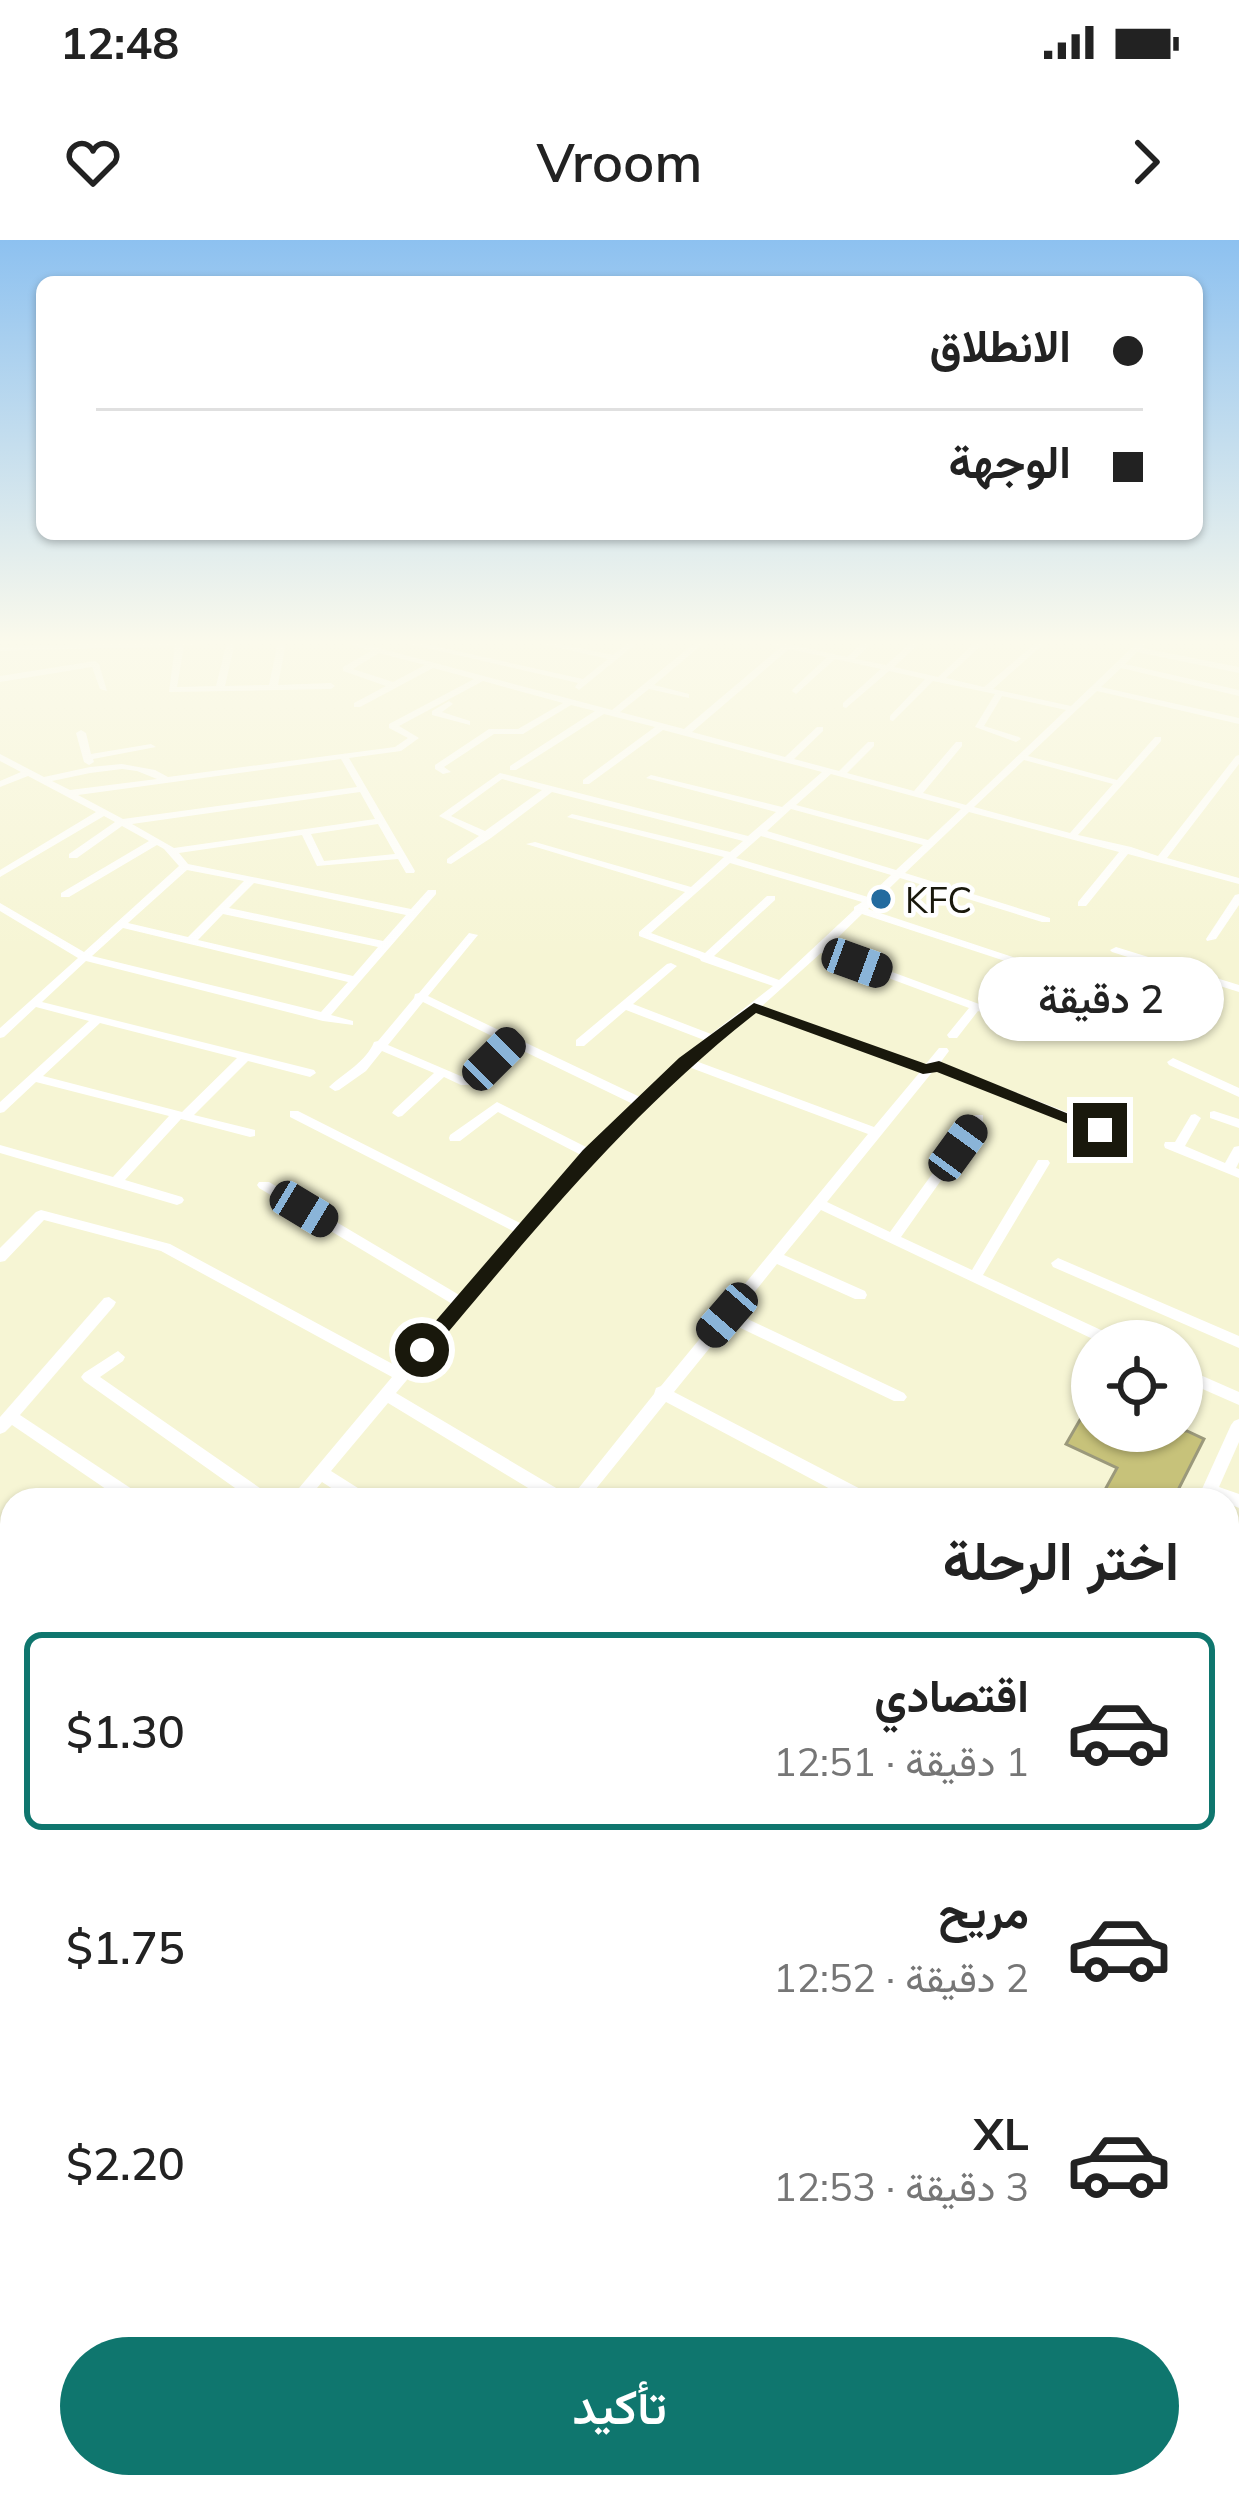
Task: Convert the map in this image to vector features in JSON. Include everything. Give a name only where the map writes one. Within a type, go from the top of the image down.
[{"type":"street","points":[[85,747],[92,771]]},
{"type":"street","points":[[88,757],[149,747]]},
{"type":"street","points":[[71,793],[382,753],[396,747]]},
{"type":"street","points":[[446,772],[438,767],[467,747]]},
{"type":"street","points":[[513,768],[548,747]]},
{"type":"street","points":[[586,782],[634,747]]},
{"type":"street","points":[[739,747],[1239,881]]},
{"type":"street","points":[[787,760],[800,747]]},
{"type":"street","points":[[781,985],[643,934],[786,809],[867,747]]},
{"type":"street","points":[[917,794],[956,747]]},
{"type":"street","points":[[308,1488],[521,1229],[589,1154],[684,1061],[781,985],[896,871],[1033,747]]},
{"type":"street","points":[[1073,835],[1151,747]]},
{"type":"street","points":[[0,757],[173,851],[185,866],[414,913]]},
{"type":"street","points":[[344,757],[410,871]]},
{"type":"street","points":[[1023,757],[1119,783]]},
{"type":"street","points":[[1161,859],[1239,758]]},
{"type":"street","points":[[43,780],[138,766],[165,779]]},
{"type":"street","points":[[0,784],[28,772]]},
{"type":"street","points":[[487,836],[444,816],[500,776],[896,871],[1046,920]]},
{"type":"street","points":[[651,778],[927,843]]},
{"type":"street","points":[[451,862],[550,788]]},
{"type":"street","points":[[73,856],[122,822],[362,789]]},
{"type":"street","points":[[0,874],[104,812]]},
{"type":"street","points":[[572,817],[730,858],[1024,964]]},
{"type":"street","points":[[173,851],[380,821]]},
{"type":"street","points":[[306,833],[322,864],[400,856]]},
{"type":"street","points":[[65,895],[156,841]]},
{"type":"street","points":[[531,844],[691,890]]},
{"type":"street","points":[[1082,904],[1127,850]]},
{"type":"street","points":[[0,1034],[185,866]]},
{"type":"street","points":[[190,941],[252,879]]},
{"type":"street","points":[[323,1017],[432,892]]},
{"type":"street","points":[[1211,940],[1239,897]]},
{"type":"street","points":[[705,959],[771,898]]},
{"type":"street","points":[[0,906],[86,958],[349,1023]]},
{"type":"street","points":[[221,910],[386,946]]},
{"type":"street","points":[[122,925],[356,980]]},
{"type":"street","points":[[335,1088],[362,1067],[473,935]]},
{"type":"street","points":[[818,948],[1013,1020]]},
{"type":"street","points":[[1116,950],[1239,989]]},
{"type":"street","points":[[580,1043],[671,966]]},
{"type":"street","points":[[418,996],[514,1038],[640,1103]]},
{"type":"street","points":[[34,1004],[310,1073]]},
{"type":"street","points":[[627,1006],[713,1039]]},
{"type":"street","points":[[953,1036],[976,1006]]},
{"type":"street","points":[[754,1007],[935,1062],[1100,1130]]},
{"type":"street","points":[[0,1109],[97,1020]]},
{"type":"street","points":[[378,1045],[465,1082],[514,1038]]},
{"type":"street","points":[[116,1182],[245,1057]]},
{"type":"street","points":[[684,1061],[878,1133]]},
{"type":"street","points":[[586,1488],[935,1062]]},
{"type":"street","points":[[1173,1062],[1239,1093]]},
{"type":"street","points":[[398,1113],[441,1073]]},
{"type":"street","points":[[35,1078],[250,1133]]},
{"type":"street","points":[[455,1138],[497,1106],[589,1154]]},
{"type":"street","points":[[293,1114],[521,1229]]},
{"type":"street","points":[[1214,1115],[1239,1124]]},
{"type":"street","points":[[893,1238],[979,1118]]},
{"type":"street","points":[[1195,1118],[1174,1146],[1234,1172],[1239,1150]]},
{"type":"street","points":[[0,1149],[177,1200]]},
{"type":"street","points":[[975,1276],[1043,1163]]},
{"type":"street","points":[[264,1185],[462,1303]]},
{"type":"street","points":[[819,1204],[1071,1322]]},
{"type":"street","points":[[0,1257],[41,1215],[138,1239],[202,1265],[401,1375]]},
{"type":"street","points":[[775,1257],[860,1295]]},
{"type":"street","points":[[1058,1263],[1239,1342]]},
{"type":"street","points":[[109,1302],[5,1422],[115,1488]]},
{"type":"street","points":[[727,1315],[898,1397]]},
{"type":"street","points":[[118,1357],[89,1377],[247,1488]]},
{"type":"street","points":[[1203,1383],[1239,1399]]},
{"type":"street","points":[[661,1392],[843,1488]]},
{"type":"street","points":[[385,1394],[542,1488]]},
{"type":"street","points":[[1210,1488],[1239,1425]]},
{"type":"street","points":[[321,1473],[344,1488]]},
{"type":"building","points":[[1083,1452],[1197,1452],[1179,1488],[1106,1488],[1117,1468]]},
{"type":"place","name":"KFC","points":[[881,899]]},
{"type":"route","points":[[422,1350],[589,1154],[684,1061],[754,1007],[929,1071],[934,1065],[1100,1130]]}]
